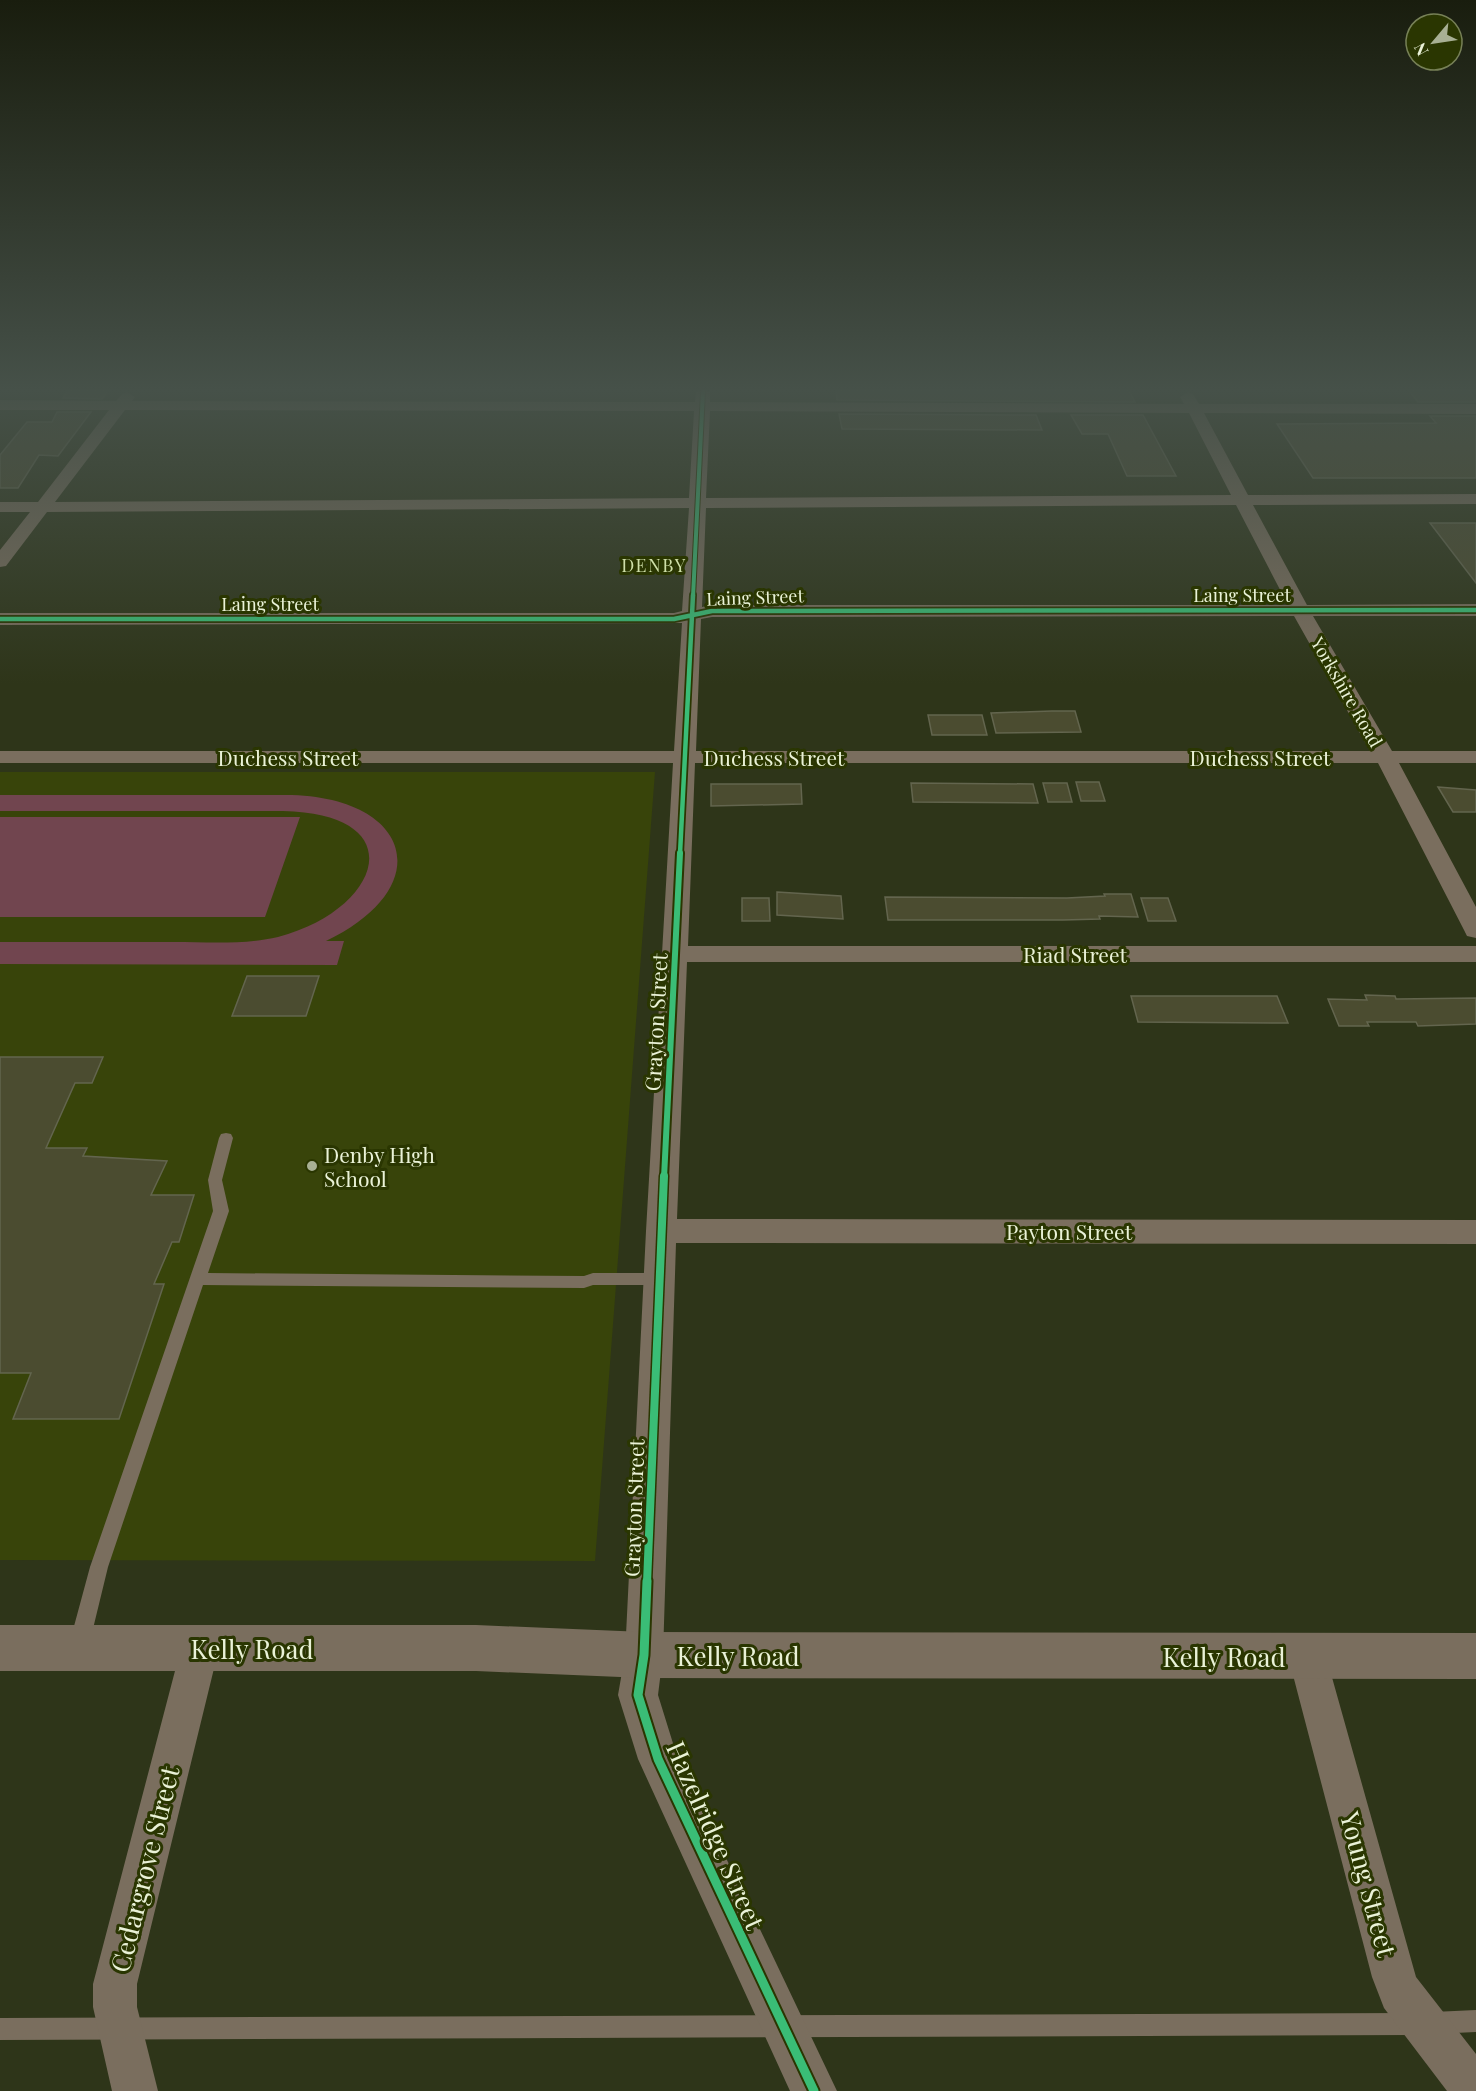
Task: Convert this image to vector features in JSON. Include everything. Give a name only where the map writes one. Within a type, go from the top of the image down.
[{"type":"street","points":[[0,562],[56,489]]},
{"type":"street","name":"Grayton Street","points":[[644,1654],[661,1231],[699,489]]},
{"type":"street","name":"Yorkshire Road","points":[[1238,489],[1300,610],[1385,757],[1476,930]]},
{"type":"street","points":[[0,507],[1476,499]]},
{"type":"street","name":"Laing Street","points":[[0,619],[674,619],[712,611],[1476,610]]},
{"type":"street","name":"Duchess Street","points":[[0,757],[1476,757]]},
{"type":"street","name":"Riad Street","points":[[675,954],[1476,954]]},
{"type":"street","name":"Payton Street","points":[[661,1231],[1476,1232]]},
{"type":"street","name":"Kelly Road","points":[[0,1648],[476,1648],[644,1654],[1476,1656]]},
{"type":"street","name":"Cedargrove Street","points":[[135,2091],[115,2007],[115,1984],[200,1648]]},
{"type":"street","name":"Hazelridge Street","points":[[644,1654],[638,1695],[658,1759],[781,2027],[813,2091]]},
{"type":"street","name":"Young Street","points":[[1307,1656],[1394,1977],[1400,1992],[1476,2091]]},
{"type":"lane","points":[[77,1648],[99,1568],[221,1211],[215,1180],[226,1137]]},
{"type":"lane","points":[[198,1279],[584,1282],[593,1279],[659,1279]]},
{"type":"lane","points":[[0,2029],[1424,2024],[1476,2020]]},
{"type":"shaded area","name":"Denby High School","points":[[0,772],[655,772],[595,1561],[0,1560]]},
{"type":"shaded area","points":[[0,795],[292,795],[333,800],[364,812],[385,829],[396,849],[396,872],[385,896],[362,919],[326,941],[344,941],[337,965],[0,964],[0,942],[226,942],[278,937],[313,924],[341,906],[360,886],[369,865],[367,845],[352,828],[325,816],[283,811],[0,811]]},
{"type":"shaded area","points":[[0,817],[300,817],[265,917],[0,917]]},
{"type":"building","points":[[1430,523],[1476,523],[1476,583]]},
{"type":"building","points":[[1075,711],[1081,732],[996,733],[991,713]]},
{"type":"building","points":[[928,715],[982,715],[987,735],[932,735]]},
{"type":"building","points":[[1076,782],[1099,782],[1105,801],[1081,801]]},
{"type":"building","points":[[911,783],[1033,784],[1038,803],[913,802]]},
{"type":"building","points":[[1043,783],[1067,783],[1072,802],[1048,802]]},
{"type":"building","points":[[711,784],[801,784],[802,804],[711,806]]},
{"type":"building","points":[[1438,787],[1476,790],[1476,812],[1453,812]]},
{"type":"building","points":[[777,892],[841,896],[843,919],[777,915]]},
{"type":"building","points":[[1104,894],[1131,894],[1138,917],[1099,916],[1100,919],[1063,920],[888,920],[885,897],[1067,898],[1105,896]]},
{"type":"building","points":[[742,898],[769,898],[770,921],[742,921]]},
{"type":"building","points":[[1141,898],[1168,898],[1176,921],[1148,921]]},
{"type":"building","points":[[247,976],[319,976],[306,1016],[232,1016]]},
{"type":"building","points":[[1365,995],[1395,996],[1396,999],[1476,998],[1476,1024],[1418,1026],[1416,1022],[1367,1022],[1369,1026],[1339,1026],[1328,999],[1367,1000]]},
{"type":"building","points":[[1131,996],[1277,996],[1288,1023],[1138,1022]]},
{"type":"building","points":[[0,1057],[103,1057],[92,1083],[75,1083],[46,1148],[87,1148],[83,1156],[167,1161],[151,1195],[194,1195],[179,1242],[172,1242],[154,1284],[164,1284],[119,1419],[13,1419],[31,1373],[0,1373]]},
{"type":"cycle path","points":[[698,489],[661,1231],[644,1655],[638,1695],[658,1759],[814,2091]]},
{"type":"cycle path","points":[[0,619],[674,619],[712,611],[1476,610]]},
{"type":"place","name":"Denby High School","points":[[312,1166]]},
{"type":"district","name":"DENBY","points":[[654,565]]}]
